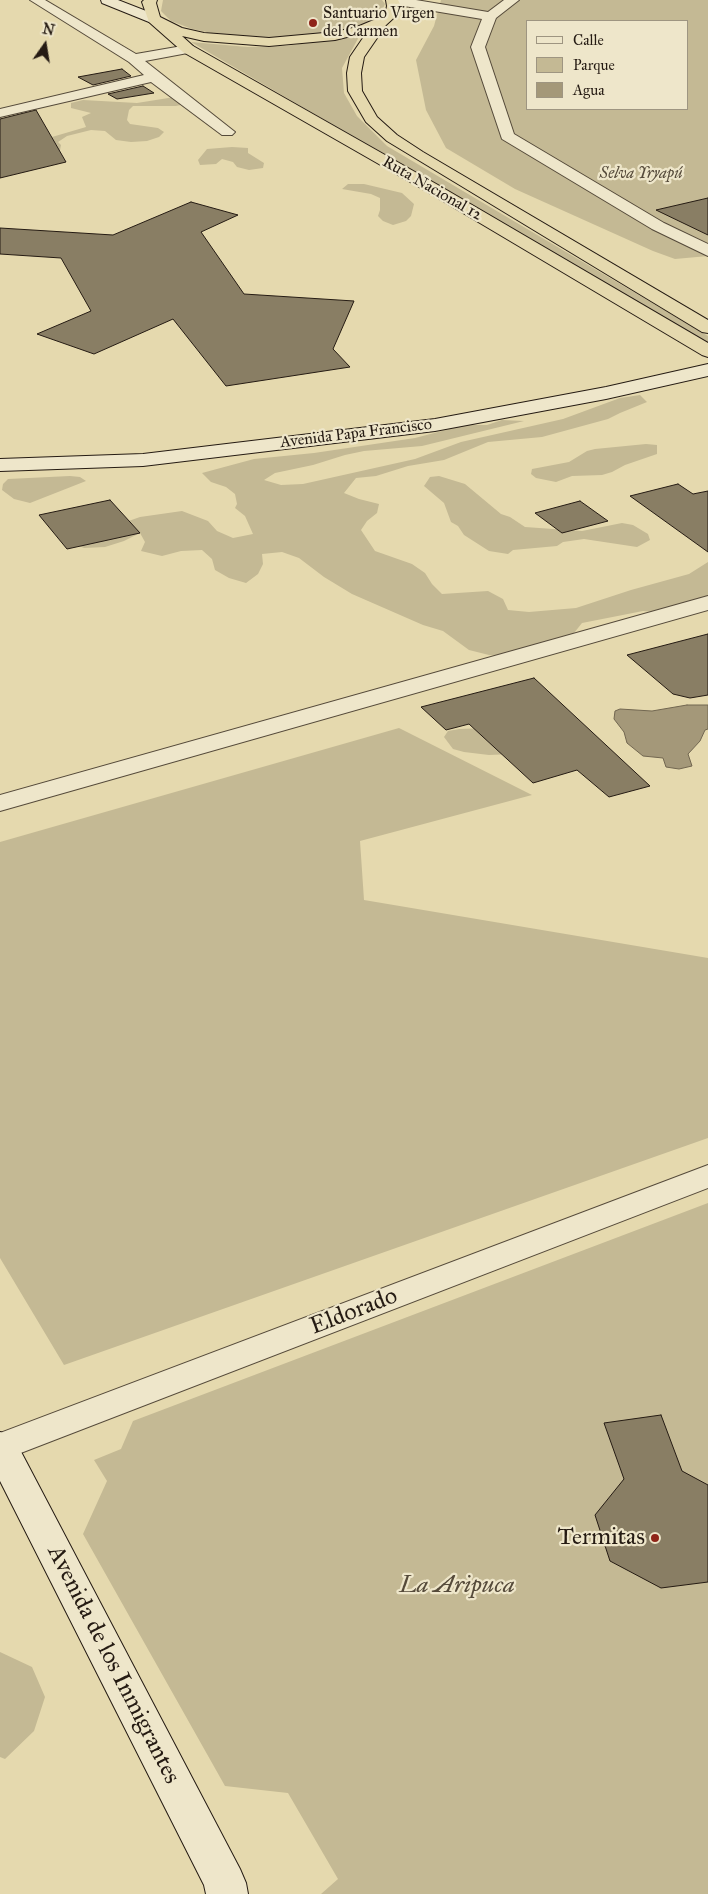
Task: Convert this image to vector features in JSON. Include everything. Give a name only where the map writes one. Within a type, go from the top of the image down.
[{"type":"highway","points":[[151,0],[149,2],[157,21],[178,31],[204,37],[269,42],[335,36],[361,30],[389,9],[409,1]]},
{"type":"highway","name":"Ruta Nacional 12","points":[[389,9],[357,57],[354,73],[355,91],[371,120],[392,138],[418,155],[708,328]]},
{"type":"highway","name":"Ruta Nacional 12","points":[[157,21],[188,49],[432,188],[708,351]]},
{"type":"street","points":[[36,0],[134,59],[154,77],[227,132]]},
{"type":"street","points":[[107,0],[157,21]]},
{"type":"street","points":[[513,0],[490,16],[478,48],[507,136],[658,226],[708,251]]},
{"type":"street","points":[[409,1],[490,16]]},
{"type":"street","points":[[134,59],[188,49]]},
{"type":"street","points":[[0,113],[154,77]]},
{"type":"street","name":"Avenida Papa Francisco","points":[[0,465],[143,460],[435,425],[606,393],[708,370]]},
{"type":"street","points":[[0,803],[708,602]]},
{"type":"street","name":"Eldorado","points":[[0,1447],[708,1176]]},
{"type":"street","name":"Avenida de los Inmigrantes","points":[[0,1447],[230,1890]]},
{"type":"green space","points":[[163,0],[382,0],[385,4],[380,15],[362,25],[333,33],[296,37],[256,38],[221,35],[192,29],[171,21],[161,11]]},
{"type":"green space","name":"Selva Yryapú","points":[[441,0],[708,0],[708,256],[675,259],[653,251],[515,189],[446,148],[426,110],[416,60],[434,26]]},
{"type":"green space","points":[[360,35],[342,68],[344,93],[357,116],[387,146],[708,336],[708,344],[191,42],[248,47],[286,46]]},
{"type":"green space","points":[[181,96],[194,98],[190,103],[176,106],[133,106],[129,110],[127,120],[130,124],[158,128],[164,132],[159,137],[147,141],[131,142],[116,140],[105,131],[91,130],[67,136],[58,142],[61,145],[60,150],[44,154],[0,139],[52,137],[86,127],[82,117],[91,113],[71,108],[71,103],[83,100],[137,103]]},
{"type":"green space","points":[[248,148],[248,153],[264,163],[263,168],[249,170],[237,167],[233,162],[222,159],[216,164],[200,165],[198,160],[207,149]]},
{"type":"green space","points":[[348,184],[364,184],[402,193],[414,204],[411,216],[406,221],[393,225],[383,221],[378,216],[380,198],[371,194],[342,189]]},
{"type":"green space","points":[[640,395],[647,402],[608,419],[542,437],[488,442],[444,460],[408,466],[376,476],[356,478],[344,493],[379,504],[377,513],[367,521],[361,530],[375,551],[412,564],[425,573],[442,594],[488,591],[503,599],[508,610],[529,612],[576,608],[689,574],[708,562],[708,599],[665,613],[643,611],[582,623],[574,633],[572,644],[512,657],[489,655],[469,650],[443,631],[423,625],[352,594],[324,577],[299,558],[282,552],[262,554],[263,564],[258,574],[246,583],[229,578],[215,570],[212,559],[202,550],[181,551],[162,556],[141,551],[145,542],[140,533],[105,547],[84,548],[69,542],[140,517],[182,511],[208,521],[217,531],[233,538],[253,534],[245,516],[235,508],[237,504],[235,494],[226,487],[211,482],[202,473],[254,459],[314,453],[415,438],[465,425],[487,425],[502,420],[524,421],[422,446],[364,451],[345,455],[313,465],[275,473],[264,480],[281,485],[303,484],[415,459],[461,442],[563,419],[620,398]]},
{"type":"green space","points":[[646,444],[657,445],[657,454],[602,475],[572,476],[556,482],[536,478],[531,474],[532,469],[569,462],[587,451]]},
{"type":"green space","points":[[439,476],[465,484],[501,514],[510,517],[525,527],[582,531],[622,523],[633,525],[648,534],[650,540],[637,547],[584,539],[563,542],[557,546],[513,550],[508,554],[489,551],[464,535],[458,526],[451,522],[444,503],[424,486],[430,477]]},
{"type":"green space","points":[[80,477],[86,481],[30,503],[14,499],[2,490],[3,484],[8,479]]},
{"type":"green space","points":[[399,728],[532,795],[360,841],[364,900],[708,958],[708,1138],[64,1365],[0,1258],[0,842]]},
{"type":"green space","points":[[485,728],[513,754],[489,755],[464,752],[453,749],[444,737],[448,731]]},
{"type":"green space","name":"La Aripuca","points":[[708,1203],[708,1894],[321,1894],[338,1879],[288,1793],[225,1786],[83,1534],[107,1481],[94,1460],[121,1449],[133,1421]]},
{"type":"green space","points":[[0,1652],[32,1667],[45,1697],[34,1731],[5,1759],[0,1757]]},
{"type":"water","points":[[687,705],[708,705],[708,729],[705,730],[700,741],[688,754],[692,766],[679,769],[666,767],[663,758],[643,756],[627,743],[624,732],[614,719],[615,711],[620,709],[652,711]]},
{"type":"building","points":[[122,69],[131,76],[93,85],[78,77]]},
{"type":"building","points":[[143,86],[154,93],[117,99],[108,94]]},
{"type":"building","points":[[36,110],[66,162],[0,178],[0,119]]},
{"type":"building","points":[[708,198],[708,235],[656,210]]},
{"type":"building","points":[[191,202],[238,215],[201,232],[244,294],[354,301],[333,349],[350,367],[226,386],[173,319],[94,354],[37,334],[91,311],[61,258],[0,254],[0,228],[113,235]]},
{"type":"building","points":[[678,484],[693,494],[708,491],[708,552],[630,496]]},
{"type":"building","points":[[110,500],[140,533],[67,549],[39,515]]},
{"type":"building","points":[[580,501],[608,521],[562,533],[535,513]]},
{"type":"building","points":[[708,634],[708,695],[690,698],[673,694],[627,655]]},
{"type":"building","points":[[534,678],[650,786],[609,797],[577,770],[533,783],[469,724],[446,730],[421,707]]},
{"type":"building","name":"Termitas","points":[[661,1415],[682,1471],[708,1485],[708,1582],[661,1588],[610,1561],[595,1515],[624,1479],[604,1423]]},
{"type":"place","name":"Santuario Virgen del Carmen","points":[[313,23]]},
{"type":"place","name":"Termitas","points":[[655,1538]]}]
